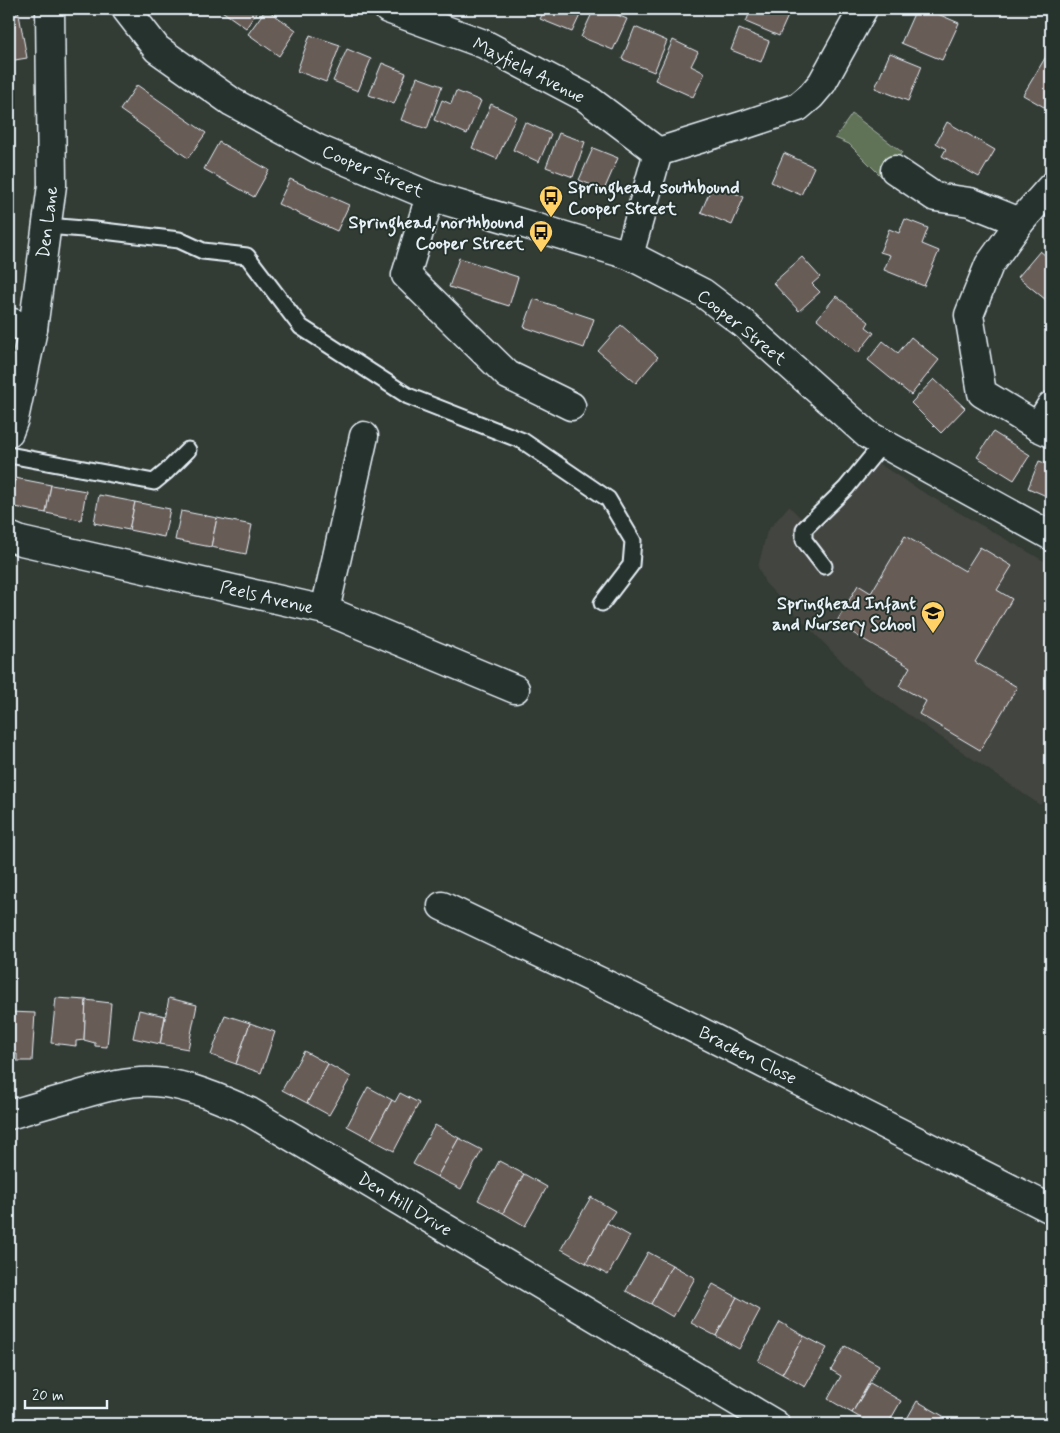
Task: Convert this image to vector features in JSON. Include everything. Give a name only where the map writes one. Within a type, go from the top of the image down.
[{"type":"street","name":"Den Lane","points":[[9,432],[14,418],[21,326],[47,226],[52,185],[50,9]]},
{"type":"street","name":"Cooper Street","points":[[126,9],[157,49],[232,102],[318,149],[430,196],[629,255],[703,293],[744,324],[868,436],[1051,536]]},
{"type":"street","name":"Mayfield Avenue","points":[[388,9],[484,44],[585,96],[658,152]]},
{"type":"street","points":[[629,255],[658,152],[798,107],[811,96],[822,82],[863,9]]},
{"type":"street","points":[[895,170],[935,197],[970,202],[1020,222]]},
{"type":"street","points":[[1047,422],[982,393],[968,315],[989,264],[1020,222],[1051,187]]},
{"type":"street","points":[[430,196],[406,275],[508,375],[571,406]]},
{"type":"street","points":[[325,610],[364,436]]},
{"type":"street","name":"Peels Avenue","points":[[9,536],[21,541],[325,610],[515,689]]},
{"type":"street","name":"Bracken Close","points":[[442,906],[630,996],[1051,1209]]},
{"type":"street","name":"Den Hill Drive","points":[[9,1115],[104,1088],[129,1083],[155,1082],[183,1087],[217,1098],[250,1112],[775,1424]]},
{"type":"lane","points":[[47,226],[179,240],[204,250],[247,256],[301,327],[408,396],[523,441],[608,499],[633,541],[631,565],[602,603]]},
{"type":"lane","points":[[824,566],[804,540],[804,529],[846,488],[883,443]]},
{"type":"lane","points":[[9,455],[154,482],[188,450]]},
{"type":"shaded area","name":"Springhead Infant and Nursery School","points":[[870,458],[923,492],[1051,565],[1051,790],[1040,805],[865,685],[765,583],[758,567],[767,531],[789,506],[805,522]]},
{"type":"green space","points":[[852,114],[902,152],[884,179],[849,144],[835,138]]},
{"type":"building","points":[[9,9],[18,9],[27,58],[9,61]]},
{"type":"building","points":[[219,9],[259,9],[246,28]]},
{"type":"building","points":[[266,9],[296,30],[279,56],[248,34]]},
{"type":"building","points":[[518,9],[535,9],[532,15]]},
{"type":"building","points":[[545,9],[583,9],[572,32],[540,19]]},
{"type":"building","points":[[594,9],[603,9],[627,19],[613,50],[581,37]]},
{"type":"building","points":[[751,9],[773,9],[788,16],[779,36],[746,22]]},
{"type":"building","points":[[916,9],[926,9],[959,23],[942,60],[901,43]]},
{"type":"building","points":[[635,27],[667,41],[654,72],[622,59]]},
{"type":"building","points":[[739,29],[769,41],[761,62],[731,50]]},
{"type":"building","points":[[310,35],[340,45],[326,82],[297,71]]},
{"type":"building","points":[[673,40],[698,52],[691,66],[705,73],[693,97],[655,80]]},
{"type":"building","points":[[1051,48],[1051,111],[1023,95]]},
{"type":"building","points":[[347,49],[371,59],[358,91],[333,81]]},
{"type":"building","points":[[890,53],[922,66],[908,101],[875,88]]},
{"type":"building","points":[[382,63],[406,73],[394,104],[369,95]]},
{"type":"building","points":[[417,77],[442,86],[427,129],[401,120]]},
{"type":"building","points":[[137,85],[206,133],[188,158],[120,110]]},
{"type":"building","points":[[456,91],[481,101],[467,134],[434,120],[442,100],[451,104]]},
{"type":"building","points":[[491,104],[516,116],[497,159],[472,148]]},
{"type":"building","points":[[525,122],[551,134],[539,162],[513,150]]},
{"type":"building","points":[[947,122],[995,150],[979,177],[942,156],[946,149],[936,143]]},
{"type":"building","points":[[559,133],[585,142],[573,177],[546,167]]},
{"type":"building","points":[[219,142],[269,170],[254,197],[204,169]]},
{"type":"building","points":[[593,148],[618,158],[604,190],[579,180]]},
{"type":"building","points":[[784,153],[814,167],[801,195],[771,182]]},
{"type":"building","points":[[290,179],[349,205],[337,231],[278,204]]},
{"type":"building","points":[[713,184],[744,197],[732,225],[701,212]]},
{"type":"building","points":[[905,219],[928,228],[922,244],[939,251],[924,286],[884,270],[890,255],[880,252],[889,229],[899,233]]},
{"type":"building","points":[[1040,251],[1051,260],[1051,294],[1046,300],[1018,277]]},
{"type":"building","points":[[802,257],[820,277],[812,284],[820,292],[799,311],[773,283]]},
{"type":"building","points":[[459,258],[518,277],[509,306],[449,287]]},
{"type":"building","points":[[836,296],[869,322],[866,327],[874,333],[858,353],[817,319]]},
{"type":"building","points":[[534,299],[594,319],[584,348],[524,327]]},
{"type":"building","points":[[621,325],[658,357],[636,383],[598,351]]},
{"type":"building","points":[[911,337],[939,360],[911,395],[868,360],[883,341],[898,353]]},
{"type":"building","points":[[934,379],[965,408],[941,433],[911,403]]},
{"type":"building","points":[[993,432],[1030,455],[1014,480],[977,457]]},
{"type":"building","points":[[1039,461],[1051,465],[1051,498],[1028,488]]},
{"type":"building","points":[[15,478],[51,485],[46,513],[10,506]]},
{"type":"building","points":[[51,485],[86,491],[81,520],[46,513]]},
{"type":"building","points":[[99,495],[135,502],[129,530],[94,523]]},
{"type":"building","points":[[135,502],[170,509],[164,537],[129,530]]},
{"type":"building","points":[[181,511],[217,518],[211,547],[175,540]]},
{"type":"building","points":[[217,518],[252,525],[246,554],[211,547]]},
{"type":"building","points":[[905,536],[965,571],[980,547],[1012,566],[997,590],[1012,599],[975,662],[1017,687],[980,750],[919,714],[926,701],[899,686],[910,667],[836,623],[858,585],[871,593]]},
{"type":"building","points":[[56,998],[86,1000],[84,1040],[76,1041],[76,1046],[51,1043]]},
{"type":"building","points":[[169,998],[197,1005],[188,1049],[160,1044]]},
{"type":"building","points":[[86,1000],[111,1003],[107,1047],[95,1046],[95,1043],[84,1040]]},
{"type":"building","points":[[139,1010],[165,1016],[160,1044],[133,1038]]},
{"type":"building","points":[[9,1012],[35,1013],[32,1061],[17,1061],[17,1054],[9,1054]]},
{"type":"building","points":[[225,1015],[250,1023],[236,1064],[211,1055]]},
{"type":"building","points":[[250,1023],[275,1032],[261,1073],[236,1064]]},
{"type":"building","points":[[304,1051],[328,1064],[307,1103],[282,1090]]},
{"type":"building","points":[[328,1064],[351,1077],[329,1115],[307,1103]]},
{"type":"building","points":[[368,1087],[392,1100],[371,1139],[347,1126]]},
{"type":"building","points":[[400,1093],[419,1103],[394,1151],[371,1139],[392,1100],[395,1102]]},
{"type":"building","points":[[435,1125],[459,1138],[437,1177],[413,1164]]},
{"type":"building","points":[[459,1138],[482,1150],[461,1189],[437,1177]]},
{"type":"building","points":[[499,1161],[524,1174],[503,1213],[478,1200]]},
{"type":"building","points":[[524,1174],[547,1187],[525,1226],[503,1213]]},
{"type":"building","points":[[591,1197],[615,1211],[586,1263],[561,1249]]},
{"type":"building","points":[[607,1223],[630,1236],[608,1275],[586,1263]]},
{"type":"building","points":[[648,1252],[672,1265],[651,1304],[626,1291]]},
{"type":"building","points":[[672,1265],[695,1278],[673,1317],[651,1304]]},
{"type":"building","points":[[713,1284],[737,1297],[716,1336],[691,1323]]},
{"type":"building","points":[[737,1297],[760,1310],[739,1349],[716,1336]]},
{"type":"building","points":[[780,1322],[804,1336],[782,1374],[758,1361]]},
{"type":"building","points":[[804,1336],[827,1348],[805,1387],[782,1374]]},
{"type":"building","points":[[845,1346],[879,1365],[852,1413],[828,1399],[841,1376],[831,1370]]},
{"type":"building","points":[[870,1383],[901,1401],[888,1424],[871,1424],[852,1413]]},
{"type":"building","points":[[917,1401],[943,1416],[939,1424],[904,1424]]},
{"type":"place","name":"Springhead, southbound Cooper Street","points":[[551,218]]},
{"type":"place","name":"Springhead, northbound Cooper Street","points":[[541,253]]},
{"type":"place","name":"Springhead Infant and Nursery School","points":[[933,634]]}]
